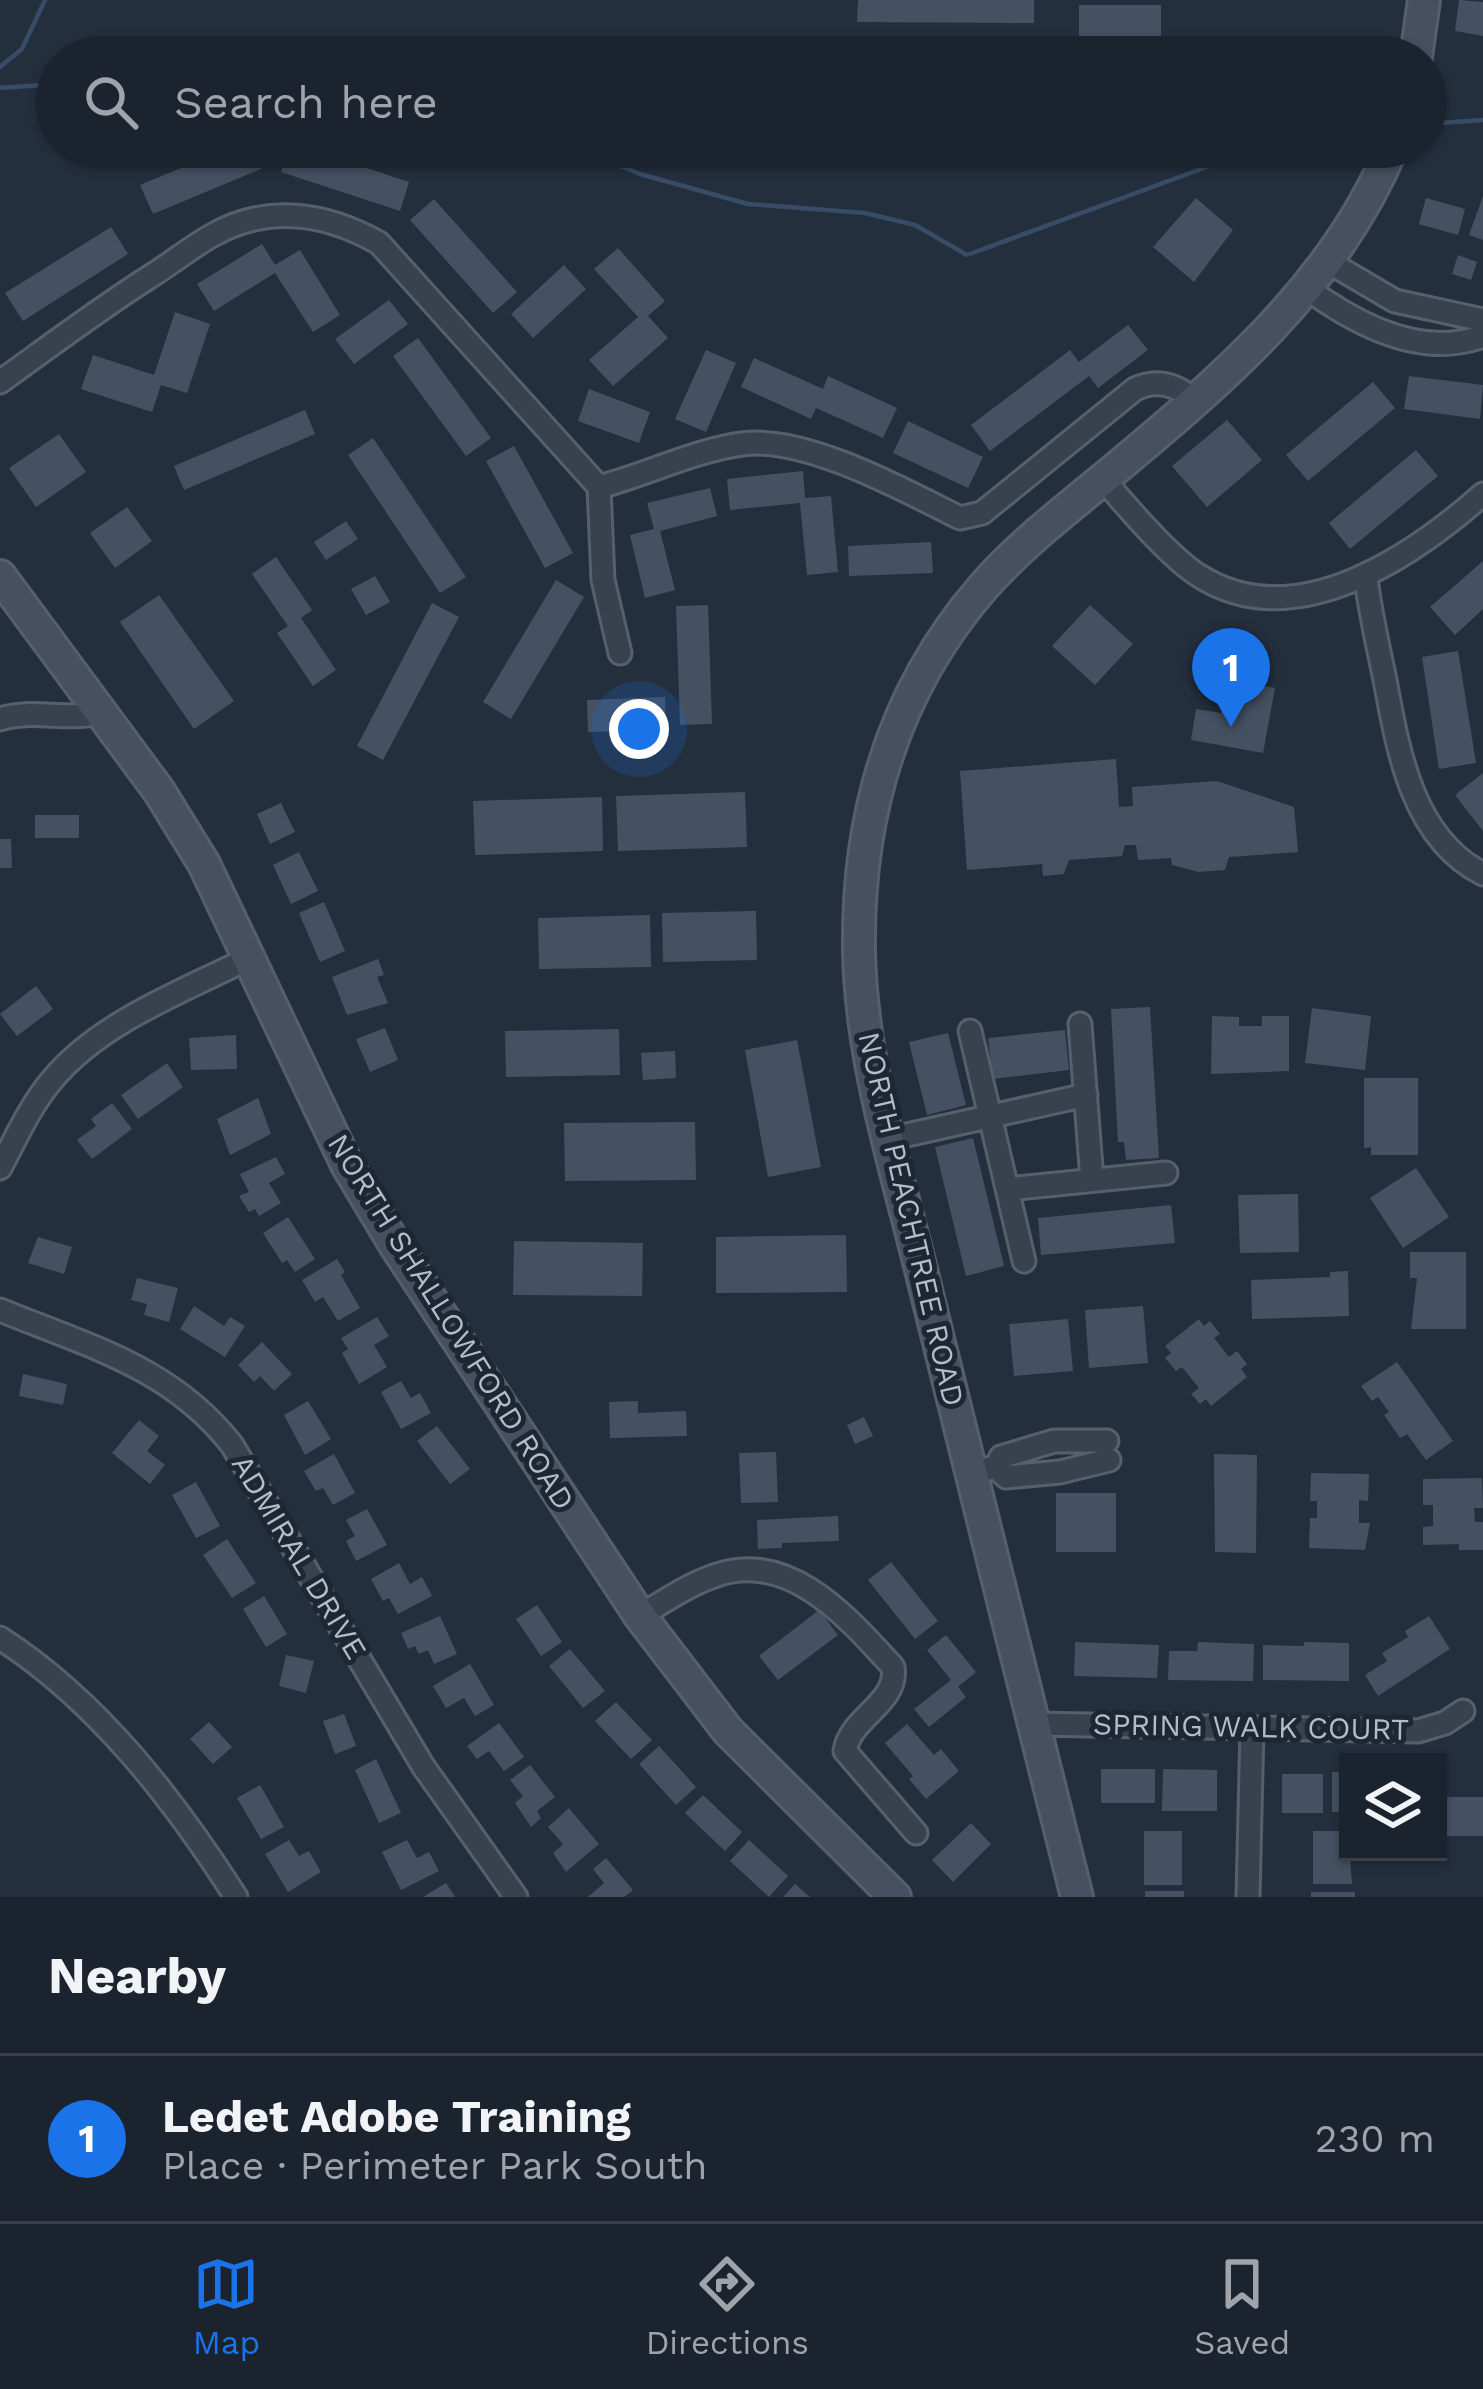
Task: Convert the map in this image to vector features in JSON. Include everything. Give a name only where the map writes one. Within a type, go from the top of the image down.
[{"type":"street","points":[[1419,36],[1424,0]]},
{"type":"street","name":"NORTH PEACHTREE ROAD","points":[[1077,1897],[1033,1724],[983,1470],[869,1048],[859,954],[866,845],[886,758],[935,647],[986,583],[1262,339],[1308,289],[1380,168]]},
{"type":"street","points":[[0,382],[214,234],[278,216],[310,216],[347,225],[379,243],[599,487],[603,580],[620,653]]},
{"type":"street","points":[[1327,261],[1395,301],[1483,320]]},
{"type":"street","points":[[1308,289],[1351,317],[1419,342],[1455,345],[1483,336]]},
{"type":"street","points":[[599,487],[741,444],[776,443],[805,448],[960,518],[982,513],[1135,389],[1165,382],[1196,400]]},
{"type":"street","points":[[1103,479],[1197,575],[1218,586],[1278,597],[1366,578],[1483,494]]},
{"type":"street","name":"NORTH SHALLOWFORD ROAD","points":[[0,576],[159,791],[204,863],[347,1165],[640,1616],[728,1731],[895,1897]]},
{"type":"street","points":[[1366,578],[1400,757],[1442,844],[1483,874]]},
{"type":"street","points":[[0,719],[40,714],[85,717],[102,712]]},
{"type":"street","points":[[0,1168],[40,1095],[86,1047],[248,958]]},
{"type":"street","points":[[1080,1024],[1092,1180]]},
{"type":"street","points":[[970,1031],[1024,1261]]},
{"type":"street","points":[[890,1139],[1085,1095]]},
{"type":"street","points":[[1007,1189],[1166,1173]]},
{"type":"street","name":"ADMIRAL DRIVE","points":[[0,1310],[175,1387],[215,1423],[232,1444],[423,1766],[516,1897]]},
{"type":"street","points":[[1054,1441],[1108,1450],[1060,1472],[1006,1478],[983,1470],[1001,1457],[1054,1441]]},
{"type":"street","points":[[640,1616],[717,1574],[736,1572],[777,1576],[838,1607],[893,1667],[895,1678],[889,1692],[848,1737],[845,1751],[916,1833]]},
{"type":"street","points":[[0,1638],[116,1736],[202,1844],[236,1897]]},
{"type":"street","name":"SPRING WALK COURT","points":[[1033,1724],[1418,1731],[1463,1711]]},
{"type":"street","points":[[1248,1897],[1252,1728]]},
{"type":"building","points":[[858,0],[1034,0],[1034,23],[857,22]]},
{"type":"building","points":[[1459,0],[1483,2],[1483,36],[1455,31]]},
{"type":"building","points":[[1079,5],[1161,5],[1161,36],[1079,36]]},
{"type":"building","points":[[181,168],[263,168],[153,214],[140,185]]},
{"type":"building","points":[[282,168],[367,168],[409,182],[400,211],[281,172]]},
{"type":"building","points":[[1483,196],[1483,240],[1469,235]]},
{"type":"building","points":[[1196,198],[1233,230],[1194,282],[1153,247]]},
{"type":"building","points":[[1426,198],[1465,209],[1458,235],[1419,224]]},
{"type":"building","points":[[434,199],[517,292],[493,313],[410,220]]},
{"type":"building","points":[[111,227],[128,254],[23,321],[5,293]]},
{"type":"building","points":[[262,244],[275,265],[300,250],[340,315],[313,332],[275,273],[214,311],[197,284]]},
{"type":"building","points":[[618,248],[665,301],[648,316],[668,338],[613,386],[589,360],[638,317],[594,269]]},
{"type":"building","points":[[1458,255],[1477,262],[1471,280],[1452,274]]},
{"type":"building","points":[[564,265],[586,289],[533,338],[511,314]]},
{"type":"building","points":[[389,300],[408,324],[354,364],[335,339]]},
{"type":"building","points":[[175,312],[210,324],[187,393],[161,385],[152,412],[81,389],[93,355],[154,375]]},
{"type":"building","points":[[1128,325],[1148,350],[1098,388],[1089,376],[990,451],[971,425],[1070,350],[1079,362]]},
{"type":"building","points":[[418,338],[491,438],[466,456],[393,356]]},
{"type":"building","points":[[706,350],[736,363],[706,432],[675,419]]},
{"type":"building","points":[[754,358],[823,389],[828,376],[897,408],[883,438],[816,408],[811,419],[741,387]]},
{"type":"building","points":[[1409,376],[1483,385],[1480,419],[1404,409]]},
{"type":"building","points":[[1373,382],[1395,408],[1308,481],[1286,455]]},
{"type":"building","points":[[589,389],[650,412],[639,443],[578,421]]},
{"type":"building","points":[[305,410],[315,434],[184,490],[174,466]]},
{"type":"building","points":[[1227,420],[1262,460],[1207,507],[1172,466]]},
{"type":"building","points":[[908,421],[983,457],[968,488],[893,453]]},
{"type":"building","points":[[59,434],[86,472],[36,507],[9,468]]},
{"type":"building","points":[[373,438],[466,577],[440,593],[348,455]]},
{"type":"building","points":[[514,446],[573,553],[545,568],[486,461]]},
{"type":"building","points":[[1416,450],[1438,476],[1350,549],[1329,523]]},
{"type":"building","points":[[803,471],[805,498],[831,496],[838,572],[807,575],[800,503],[730,510],[727,479]]},
{"type":"building","points":[[710,488],[717,516],[660,531],[675,590],[645,598],[630,535],[654,529],[647,503]]},
{"type":"building","points":[[127,507],[152,541],[115,568],[90,533]]},
{"type":"building","points":[[346,521],[358,539],[326,560],[314,542]]},
{"type":"building","points":[[931,542],[933,573],[849,576],[848,546]]},
{"type":"building","points":[[276,557],[312,610],[301,618],[336,670],[313,686],[277,633],[288,626],[252,574]]},
{"type":"building","points":[[1483,561],[1483,609],[1455,635],[1430,607]]},
{"type":"building","points":[[375,576],[390,602],[366,615],[351,589]]},
{"type":"building","points":[[556,580],[584,597],[511,719],[483,702]]},
{"type":"building","points":[[159,595],[234,701],[194,729],[120,622]]},
{"type":"building","points":[[432,603],[459,617],[383,760],[357,746]]},
{"type":"building","points":[[708,605],[712,724],[680,725],[676,606]]},
{"type":"building","points":[[1090,605],[1133,644],[1095,685],[1052,646]]},
{"type":"building","points":[[1458,651],[1476,763],[1439,769],[1422,657]]},
{"type":"building","points":[[1238,681],[1275,688],[1263,753],[1191,740],[1196,709],[1221,713],[1225,696],[1235,698]]},
{"type":"building","points":[[665,697],[666,730],[588,732],[587,700]]},
{"type":"building","points":[[1116,759],[1119,807],[1133,806],[1132,787],[1217,781],[1294,807],[1298,852],[1229,857],[1225,870],[1198,872],[1172,865],[1171,858],[1138,860],[1136,845],[1125,845],[1122,856],[1069,860],[1064,874],[1043,876],[1042,864],[967,870],[960,771]]},
{"type":"building","points":[[1483,773],[1483,831],[1455,795]]},
{"type":"building","points":[[745,792],[747,847],[618,851],[616,796]]},
{"type":"building","points":[[602,797],[603,851],[475,855],[473,801]]},
{"type":"building","points":[[281,803],[295,832],[270,844],[257,814]]},
{"type":"building","points":[[35,815],[79,815],[79,838],[35,838]]},
{"type":"building","points":[[0,839],[11,839],[12,868],[0,868]]},
{"type":"building","points":[[299,852],[318,891],[291,904],[273,865]]},
{"type":"building","points":[[324,902],[345,951],[320,962],[299,913]]},
{"type":"building","points":[[756,911],[757,960],[663,962],[662,913]]},
{"type":"building","points":[[650,915],[651,967],[539,969],[538,918]]},
{"type":"building","points":[[378,959],[384,975],[377,977],[388,1003],[347,1015],[332,977]]},
{"type":"building","points":[[36,986],[53,1009],[17,1036],[0,1014]]},
{"type":"building","points":[[1150,1007],[1159,1158],[1126,1160],[1124,1142],[1118,1142],[1111,1009]]},
{"type":"building","points":[[1312,1008],[1371,1016],[1365,1070],[1305,1063]]},
{"type":"building","points":[[1212,1016],[1239,1017],[1239,1026],[1262,1026],[1262,1016],[1289,1016],[1289,1071],[1211,1074]]},
{"type":"building","points":[[385,1028],[398,1060],[370,1072],[356,1039]]},
{"type":"building","points":[[619,1029],[620,1075],[506,1077],[505,1031]]},
{"type":"building","points":[[1065,1030],[1069,1070],[993,1079],[988,1038]]},
{"type":"building","points":[[948,1033],[966,1105],[927,1115],[909,1042]]},
{"type":"building","points":[[236,1035],[237,1069],[191,1070],[189,1038]]},
{"type":"building","points":[[797,1040],[821,1167],[768,1177],[745,1050]]},
{"type":"building","points":[[675,1051],[676,1078],[643,1080],[641,1053]]},
{"type":"building","points":[[167,1063],[183,1087],[138,1119],[121,1095]]},
{"type":"building","points":[[1364,1078],[1418,1078],[1418,1155],[1371,1155],[1371,1147],[1364,1148]]},
{"type":"building","points":[[258,1098],[271,1134],[230,1155],[217,1119]]},
{"type":"building","points":[[112,1103],[132,1129],[92,1159],[77,1140],[96,1126],[91,1119]]},
{"type":"building","points":[[695,1122],[696,1180],[565,1181],[564,1123]]},
{"type":"building","points":[[973,1138],[1004,1266],[966,1276],[935,1147]]},
{"type":"building","points":[[276,1157],[285,1174],[269,1183],[281,1203],[259,1216],[255,1209],[249,1212],[239,1196],[249,1192],[240,1174]]},
{"type":"building","points":[[1416,1168],[1449,1217],[1403,1248],[1370,1198]]},
{"type":"building","points":[[1298,1194],[1299,1252],[1240,1253],[1238,1195]]},
{"type":"building","points":[[1171,1205],[1175,1243],[1041,1255],[1038,1218]]},
{"type":"building","points":[[288,1217],[315,1259],[295,1272],[287,1260],[282,1263],[263,1233]]},
{"type":"building","points":[[846,1235],[847,1292],[716,1293],[716,1237]]},
{"type":"building","points":[[38,1237],[72,1247],[64,1274],[28,1263]]},
{"type":"building","points":[[514,1241],[643,1243],[642,1296],[513,1295]]},
{"type":"building","points":[[1410,1252],[1466,1252],[1466,1329],[1411,1329],[1417,1278],[1410,1278]]},
{"type":"building","points":[[337,1259],[360,1308],[338,1321],[323,1297],[315,1302],[302,1280]]},
{"type":"building","points":[[1348,1271],[1349,1316],[1252,1319],[1251,1280],[1330,1277],[1330,1272]]},
{"type":"building","points":[[137,1278],[178,1288],[169,1322],[144,1315],[147,1304],[131,1300]]},
{"type":"building","points":[[194,1306],[224,1326],[230,1317],[245,1326],[225,1357],[180,1329]]},
{"type":"building","points":[[1143,1306],[1148,1363],[1089,1368],[1085,1310]]},
{"type":"building","points":[[377,1317],[389,1336],[374,1345],[387,1367],[359,1384],[342,1353],[348,1349],[341,1338]]},
{"type":"building","points":[[1068,1319],[1073,1371],[1014,1376],[1009,1324]]},
{"type":"building","points":[[1199,1319],[1204,1326],[1210,1321],[1220,1334],[1214,1338],[1229,1357],[1237,1351],[1247,1364],[1241,1369],[1247,1377],[1211,1406],[1206,1399],[1200,1404],[1191,1394],[1199,1388],[1182,1367],[1176,1371],[1165,1358],[1171,1353],[1165,1346]]},
{"type":"building","points":[[262,1342],[292,1374],[274,1391],[260,1376],[254,1382],[238,1365]]},
{"type":"building","points":[[1397,1362],[1453,1441],[1426,1460],[1407,1434],[1400,1438],[1378,1397],[1372,1401],[1361,1386]]},
{"type":"building","points":[[23,1374],[67,1384],[63,1405],[19,1396]]},
{"type":"building","points":[[401,1381],[411,1398],[420,1393],[431,1413],[401,1429],[381,1392]]},
{"type":"building","points":[[308,1401],[331,1439],[305,1455],[284,1415]]},
{"type":"building","points":[[638,1401],[638,1413],[686,1411],[687,1436],[610,1438],[609,1402]]},
{"type":"building","points":[[864,1417],[873,1436],[855,1444],[847,1425]]},
{"type":"building","points":[[139,1420],[159,1436],[147,1451],[165,1465],[150,1484],[112,1453]]},
{"type":"building","points":[[437,1426],[470,1469],[450,1484],[417,1441]]},
{"type":"building","points":[[776,1452],[778,1502],[741,1503],[739,1453]]},
{"type":"building","points":[[334,1454],[355,1493],[333,1505],[323,1488],[316,1491],[304,1471]]},
{"type":"building","points":[[1214,1454],[1257,1455],[1256,1553],[1215,1552]]},
{"type":"building","points":[[1311,1473],[1369,1474],[1368,1501],[1359,1500],[1359,1523],[1370,1523],[1365,1550],[1309,1548],[1310,1518],[1317,1518],[1317,1501],[1310,1501]]},
{"type":"building","points":[[1482,1478],[1483,1508],[1474,1508],[1475,1522],[1483,1522],[1483,1550],[1459,1550],[1459,1544],[1423,1545],[1423,1527],[1433,1526],[1433,1505],[1423,1505],[1423,1479]]},
{"type":"building","points":[[196,1482],[220,1526],[196,1538],[172,1495]]},
{"type":"building","points":[[1056,1493],[1116,1493],[1116,1552],[1056,1552]]},
{"type":"building","points":[[367,1509],[387,1545],[356,1561],[346,1541],[355,1536],[346,1520]]},
{"type":"building","points":[[838,1516],[839,1541],[782,1543],[782,1548],[758,1549],[757,1520]]},
{"type":"building","points":[[227,1539],[256,1583],[232,1598],[203,1555]]},
{"type":"building","points":[[891,1562],[938,1621],[915,1639],[868,1580]]},
{"type":"building","points":[[399,1563],[410,1584],[422,1577],[432,1596],[398,1614],[389,1598],[383,1601],[371,1579]]},
{"type":"building","points":[[264,1596],[287,1634],[266,1647],[243,1609]]},
{"type":"building","points":[[537,1605],[562,1642],[541,1656],[516,1619]]},
{"type":"building","points":[[819,1610],[838,1635],[778,1680],[759,1656]]},
{"type":"building","points":[[440,1616],[457,1654],[434,1664],[428,1650],[419,1654],[415,1646],[408,1649],[401,1633]]},
{"type":"building","points":[[1429,1616],[1450,1649],[1378,1696],[1365,1675],[1387,1661],[1382,1653],[1408,1637],[1405,1631]]},
{"type":"building","points":[[946,1635],[976,1672],[958,1687],[966,1697],[929,1727],[914,1709],[951,1680],[927,1650]]},
{"type":"building","points":[[1075,1642],[1159,1645],[1157,1678],[1074,1676]]},
{"type":"building","points":[[1198,1642],[1254,1644],[1253,1681],[1168,1680],[1169,1651],[1197,1651]]},
{"type":"building","points":[[1304,1642],[1349,1643],[1349,1681],[1263,1680],[1263,1645],[1304,1646]]},
{"type":"building","points":[[570,1649],[605,1691],[583,1708],[549,1666]]},
{"type":"building","points":[[286,1655],[314,1661],[306,1693],[279,1686]]},
{"type":"building","points":[[470,1664],[494,1705],[475,1716],[464,1698],[446,1708],[433,1686]]},
{"type":"building","points":[[616,1702],[652,1740],[631,1759],[595,1721]]},
{"type":"building","points":[[344,1714],[356,1746],[335,1754],[323,1721]]},
{"type":"building","points":[[209,1722],[232,1747],[213,1764],[190,1739]]},
{"type":"building","points":[[499,1723],[524,1757],[504,1771],[489,1751],[477,1759],[467,1746]]},
{"type":"building","points":[[907,1724],[934,1755],[941,1749],[959,1771],[926,1799],[885,1743]]},
{"type":"building","points":[[659,1746],[696,1787],[676,1805],[639,1764]]},
{"type":"building","points":[[376,1759],[401,1813],[379,1823],[355,1770]]},
{"type":"building","points":[[530,1765],[555,1797],[537,1811],[541,1818],[531,1827],[515,1803],[523,1796],[510,1780]]},
{"type":"building","points":[[1101,1769],[1155,1769],[1155,1803],[1101,1803]]},
{"type":"building","points":[[1163,1769],[1217,1770],[1217,1811],[1162,1811]]},
{"type":"building","points":[[1332,1772],[1339,1772],[1339,1812],[1332,1812]]},
{"type":"building","points":[[1282,1774],[1323,1774],[1323,1813],[1282,1813]]},
{"type":"building","points":[[260,1785],[284,1827],[261,1839],[237,1798]]},
{"type":"building","points":[[703,1795],[742,1832],[725,1851],[685,1813]]},
{"type":"building","points":[[1447,1797],[1483,1797],[1483,1836],[1447,1836]]},
{"type":"building","points":[[569,1808],[599,1844],[566,1872],[553,1853],[563,1844],[548,1827]]},
{"type":"building","points":[[971,1823],[991,1844],[953,1882],[932,1860]]},
{"type":"building","points":[[1144,1831],[1182,1831],[1182,1885],[1144,1885]]},
{"type":"building","points":[[1313,1831],[1339,1831],[1339,1861],[1350,1861],[1352,1884],[1313,1884]]},
{"type":"building","points":[[289,1840],[299,1856],[309,1851],[321,1872],[288,1892],[265,1854]]},
{"type":"building","points":[[407,1840],[417,1858],[429,1852],[439,1871],[401,1890],[382,1852]]},
{"type":"building","points":[[749,1840],[788,1876],[769,1897],[730,1861]]},
{"type":"building","points":[[606,1858],[633,1890],[624,1897],[588,1897],[604,1883],[593,1869]]},
{"type":"building","points":[[446,1883],[455,1897],[423,1897]]},
{"type":"building","points":[[795,1884],[810,1897],[783,1897]]},
{"type":"building","points":[[1145,1891],[1184,1891],[1184,1897],[1145,1897]]},
{"type":"building","points":[[1311,1892],[1355,1892],[1355,1897],[1311,1897]]},
{"type":"waterway","points":[[0,67],[22,49],[45,0]]},
{"type":"waterway","points":[[0,88],[36,85]]},
{"type":"waterway","points":[[1447,123],[1483,120]]},
{"type":"waterway","points":[[626,168],[748,204],[865,213],[915,225],[967,255],[1204,168]]},
{"type":"place","name":"Ledet Adobe Training","points":[[1231,727]]}]
